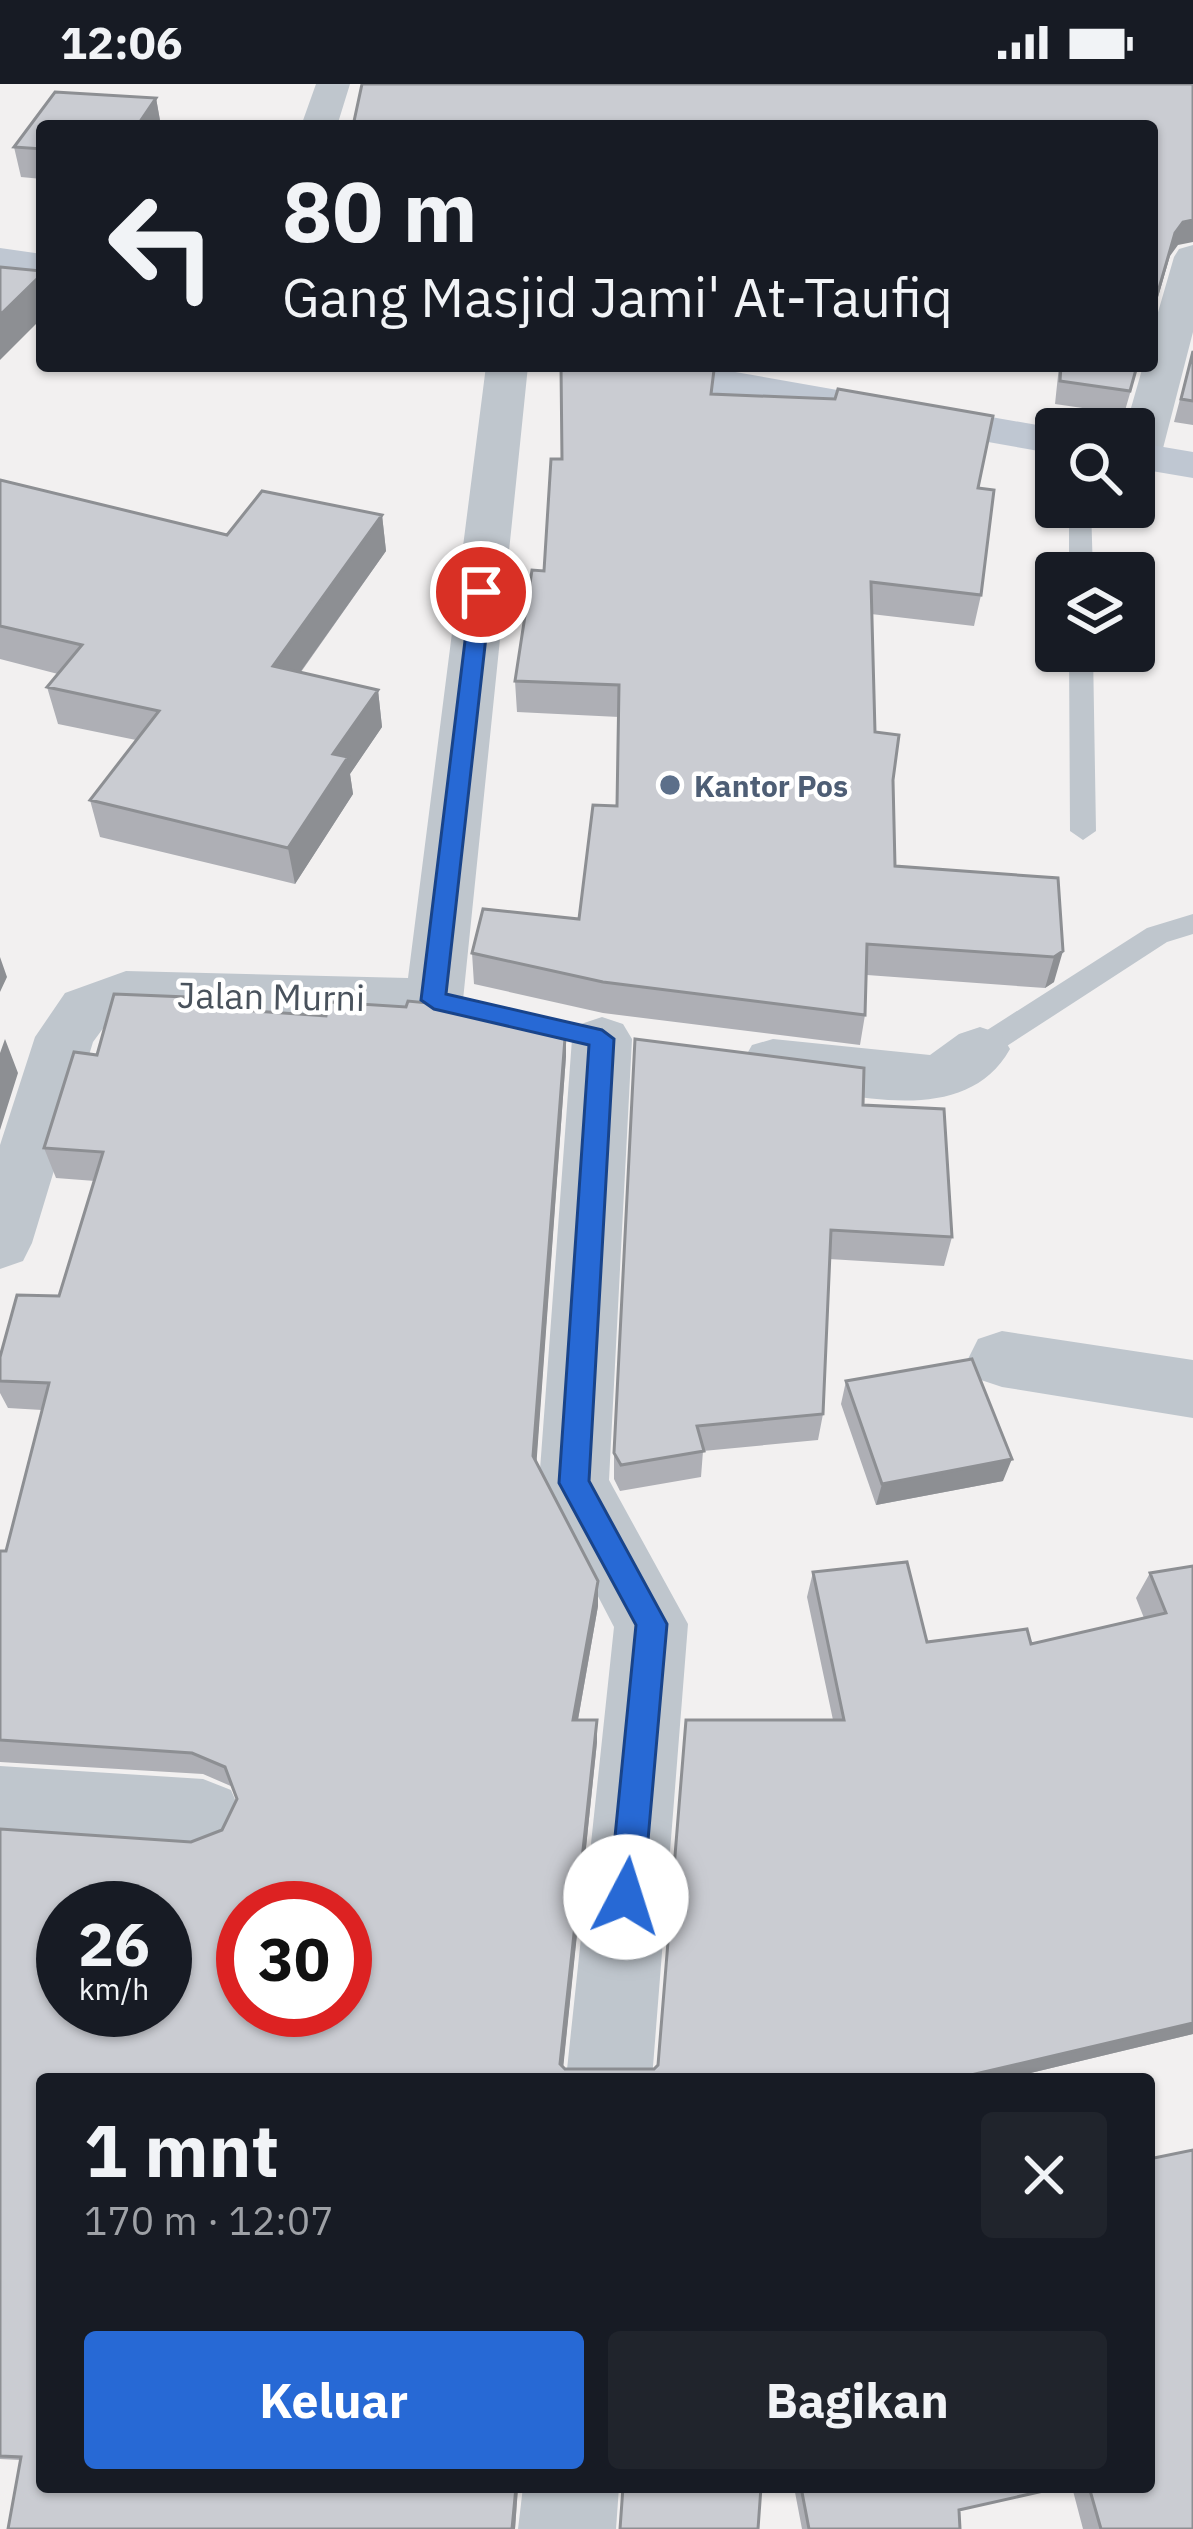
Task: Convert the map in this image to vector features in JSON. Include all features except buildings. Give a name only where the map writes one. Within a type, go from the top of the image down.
[{"type":"main road","points":[[0,260],[36,265]]},
{"type":"main road","points":[[663,372],[1035,437]]},
{"type":"main road","points":[[1155,458],[1193,465]]},
{"type":"street","points":[[321,120],[333,84]]},
{"type":"street","points":[[1150,408],[1193,257]]},
{"type":"street","points":[[434,1000],[507,372]]},
{"type":"street","name":"Jalan Murni","points":[[0,1243],[65,1037],[86,1008],[126,992],[434,1000],[625,1042],[574,1483],[651,1624],[610,2073]]},
{"type":"street","points":[[715,1053],[917,1079],[945,1075],[980,1049]]},
{"type":"street","points":[[1002,1359],[1193,1389]]},
{"type":"street","points":[[0,1805],[203,1818]]},
{"type":"street","points":[[567,2529],[570,2493]]},
{"type":"lane","points":[[1082,672],[1083,831]]},
{"type":"lane","points":[[980,1049],[1157,935],[1193,923]]},
{"type":"place","name":"Kantor Pos","points":[[670,785]]},
{"type":"route","points":[[481,592],[434,1000],[602,1039],[574,1483],[651,1624],[626,1897]]}]
